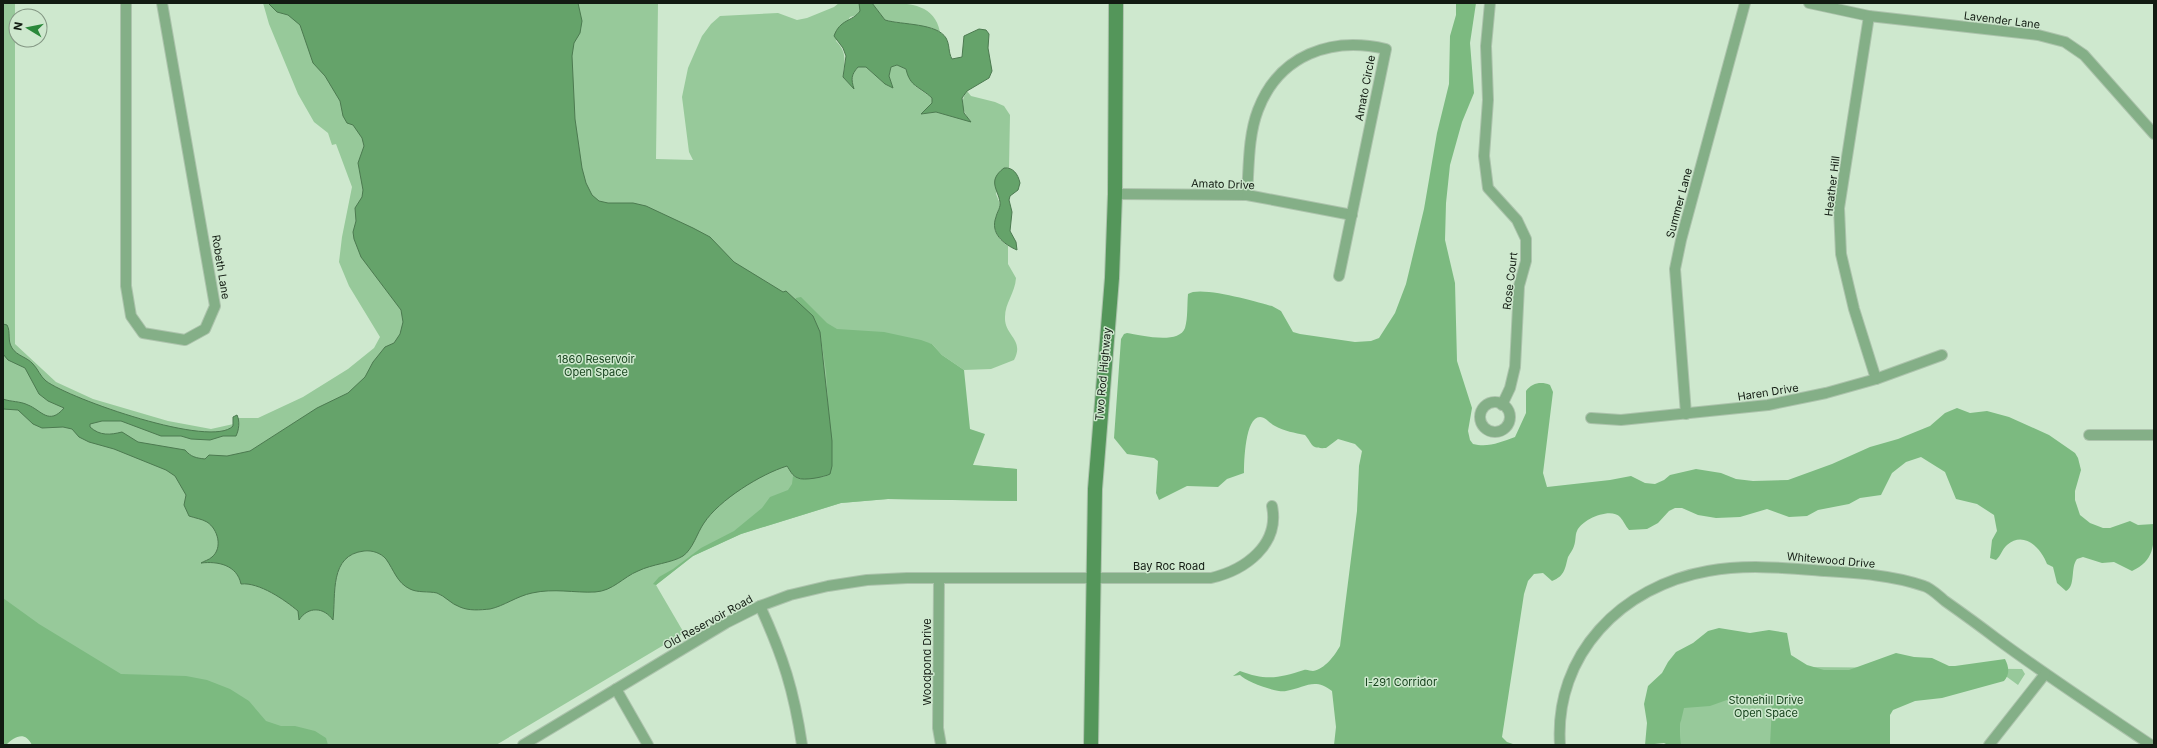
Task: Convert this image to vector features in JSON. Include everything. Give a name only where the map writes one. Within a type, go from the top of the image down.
[{"type":"street","name":"Robeth Lane","points":[[126,3],[126,286],[131,316],[143,333],[185,340],[205,329],[215,306],[162,3]]},
{"type":"street","name":"Two Rod Highway","points":[[1091,745],[1093,578],[1098,430],[1112,278],[1115,194],[1116,3]]},
{"type":"street","name":"Rose Court","points":[[1490,3],[1486,46],[1488,100],[1484,156],[1488,188],[1517,220],[1526,239],[1526,261],[1519,286],[1515,367],[1510,388],[1502,405]]},
{"type":"street","name":"Summer Lane","points":[[1686,414],[1675,269],[1683,232],[1745,3]]},
{"type":"street","name":"Lavender Lane","points":[[1809,3],[1869,16],[2038,35],[2066,42],[2084,55],[2154,134]]},
{"type":"street","name":"Heather Hill","points":[[1869,16],[1839,208],[1841,254],[1854,309],[1876,379]]},
{"type":"street","name":"Amato Circle","points":[[1247,195],[1252,138],[1258,110],[1270,86],[1289,65],[1312,53],[1342,44],[1367,44],[1386,49],[1338,276]]},
{"type":"street","name":"Amato Drive","points":[[1115,194],[1247,195],[1352,215]]},
{"type":"street","name":"Haren Drive","points":[[1591,418],[1621,420],[1768,405],[1826,393],[1876,379],[1942,356]]},
{"type":"street","points":[[2089,435],[2154,435]]},
{"type":"street","name":"Bay Roc Road","points":[[1093,578],[1200,579],[1222,576],[1242,566],[1260,551],[1267,541],[1274,524],[1272,506]]},
{"type":"street","name":"Whitewood Drive","points":[[1560,745],[1564,695],[1579,657],[1600,627],[1629,602],[1665,581],[1708,571],[1736,568],[1790,568],[1874,574],[1926,586],[2045,674],[2151,745]]},
{"type":"street","name":"Old Reservoir Road","points":[[522,745],[726,623],[760,606],[790,595],[841,584],[885,579],[1093,578]]},
{"type":"street","name":"Woodpond Drive","points":[[940,579],[938,728],[941,745]]},
{"type":"street","points":[[760,606],[775,637],[790,679],[802,745]]},
{"type":"street","points":[[1989,745],[2045,674]]},
{"type":"street","points":[[616,689],[648,745]]},
{"type":"green space","name":"1860 Reservoir Open Space","points":[[3,3],[15,3],[15,8],[8,8],[8,48],[15,48],[15,344],[56,382],[93,399],[168,421],[211,429],[238,423],[238,418],[258,418],[303,397],[348,369],[374,348],[380,337],[349,286],[339,262],[342,237],[352,187],[336,144],[332,145],[328,133],[314,122],[298,94],[269,24],[263,3],[658,3],[656,159],[693,160],[689,152],[682,97],[688,68],[702,36],[711,24],[720,16],[778,13],[797,20],[807,18],[834,7],[839,3],[859,3],[860,11],[857,15],[850,17],[836,41],[840,45],[844,54],[843,77],[853,88],[852,79],[854,72],[858,67],[866,67],[885,84],[893,88],[889,76],[891,67],[897,65],[906,69],[915,86],[932,98],[932,103],[922,114],[936,112],[970,121],[965,114],[963,107],[963,99],[967,91],[971,96],[995,102],[1004,106],[1010,115],[1009,168],[1004,168],[996,194],[1000,204],[995,227],[998,236],[1008,246],[1008,264],[1016,278],[1005,312],[1008,329],[1016,342],[1017,347],[1017,353],[1014,360],[991,369],[964,370],[942,355],[932,344],[846,330],[960,464],[1017,469],[1017,501],[888,499],[841,503],[741,534],[693,556],[656,585],[684,633],[496,745],[164,745],[3,659]]},
{"type":"green space","points":[[872,3],[905,4],[924,9],[931,14],[937,22],[940,32],[932,28],[885,20]]},
{"type":"green space","name":"I-291 Corridor","points":[[1456,3],[1476,3],[1470,43],[1474,93],[1462,122],[1450,165],[1446,203],[1445,240],[1455,283],[1457,361],[1472,408],[1468,431],[1470,440],[1473,444],[1489,445],[1515,437],[1526,413],[1526,391],[1531,386],[1540,383],[1550,385],[1553,392],[1543,473],[1547,487],[1610,480],[1631,476],[1645,483],[1655,484],[1664,480],[1670,475],[1696,469],[1721,473],[1736,479],[1753,481],[1788,480],[1832,464],[1870,447],[1898,439],[1930,426],[1945,413],[1957,408],[1970,413],[1987,411],[2009,417],[2049,435],[2075,453],[2081,470],[2075,491],[2075,500],[2080,515],[2090,523],[2103,528],[2110,528],[2130,521],[2138,525],[2154,524],[2153,546],[2149,558],[2145,563],[2132,571],[2114,562],[2102,563],[2083,557],[2077,559],[2071,585],[2066,591],[2057,583],[2053,567],[2047,564],[2041,552],[2036,547],[2026,540],[2020,539],[2013,541],[2005,547],[1996,560],[1990,558],[1992,540],[1997,531],[1994,515],[1977,504],[1956,499],[1945,472],[1921,457],[1906,462],[1892,473],[1881,495],[1860,498],[1849,504],[1818,510],[1807,516],[1789,517],[1767,509],[1740,517],[1716,518],[1698,515],[1682,508],[1675,508],[1669,511],[1658,523],[1647,529],[1629,530],[1620,517],[1616,514],[1610,513],[1597,516],[1585,522],[1577,531],[1574,547],[1568,557],[1564,571],[1560,577],[1552,581],[1543,573],[1534,574],[1528,581],[1524,594],[1502,737],[1507,742],[1516,745],[1334,745],[1336,727],[1332,691],[1326,687],[1315,684],[1293,690],[1282,691],[1269,689],[1255,684],[1240,675],[1233,676],[1240,671],[1257,676],[1272,677],[1305,670],[1317,670],[1325,665],[1340,646],[1357,511],[1359,466],[1362,451],[1355,444],[1338,439],[1326,448],[1314,447],[1305,435],[1282,429],[1260,417],[1255,419],[1251,424],[1248,432],[1245,450],[1244,473],[1227,479],[1218,487],[1187,486],[1159,500],[1156,493],[1158,461],[1154,458],[1127,454],[1114,438],[1121,339],[1124,334],[1127,333],[1149,337],[1167,338],[1181,333],[1186,324],[1188,294],[1194,292],[1229,295],[1272,306],[1281,311],[1293,332],[1300,334],[1355,342],[1371,341],[1379,338],[1395,313],[1406,284],[1424,209],[1437,133],[1449,84],[1450,36],[1456,15]]},
{"type":"green space","points":[[801,297],[827,323],[837,329],[884,332],[921,340],[932,344],[942,355],[964,370],[970,429],[985,434],[973,465],[1017,469],[1017,501],[888,499],[841,503],[741,534],[693,556],[656,585],[653,584],[659,577],[673,569],[701,548],[734,531],[762,508],[770,497],[788,490],[792,484],[793,476],[799,479],[825,477],[832,466],[826,372],[820,332],[813,316],[795,301],[796,298]]},
{"type":"green space","points":[[3,598],[39,624],[121,674],[186,676],[207,680],[230,689],[249,701],[266,721],[281,726],[295,726],[315,731],[326,738],[328,745],[32,745],[26,738],[20,736],[16,737],[6,745],[3,745]]},
{"type":"green space","points":[[1719,628],[1750,633],[1769,630],[1787,633],[1791,655],[1807,665],[1824,670],[1849,670],[1896,653],[1914,657],[1932,658],[1949,666],[2005,659],[2008,673],[2004,681],[1942,698],[1915,701],[1893,710],[1890,715],[1890,745],[1770,745],[1772,707],[1767,703],[1738,696],[1710,706],[1684,708],[1680,725],[1681,745],[1668,745],[1664,743],[1645,745],[1647,723],[1644,704],[1648,686],[1662,673],[1676,652],[1693,643],[1708,631]]},
{"type":"green space","name":"Stonehill Drive Open Space","points":[[1703,666],[2022,669],[2025,674],[2018,685],[2007,677],[1873,676],[1876,745],[1681,745],[1680,725],[1682,711],[1672,675]]},
{"type":"shaded area","points":[[268,3],[578,3],[582,21],[580,33],[574,43],[572,56],[575,119],[582,168],[586,183],[592,195],[599,201],[608,203],[633,203],[646,206],[710,237],[734,262],[783,292],[786,291],[813,316],[820,332],[832,441],[832,466],[830,474],[814,478],[801,479],[794,476],[787,466],[753,481],[730,497],[711,514],[701,527],[692,545],[683,556],[644,569],[601,591],[540,592],[526,594],[490,609],[467,609],[457,606],[437,593],[410,589],[399,580],[389,563],[382,555],[376,552],[364,551],[353,554],[345,560],[340,568],[336,577],[333,620],[321,611],[311,610],[303,615],[299,620],[298,611],[293,607],[264,589],[248,584],[241,584],[239,578],[231,568],[214,563],[201,563],[211,558],[215,553],[218,539],[211,525],[201,519],[189,516],[184,505],[186,495],[175,476],[166,470],[114,449],[89,442],[79,437],[72,429],[63,427],[42,428],[33,424],[18,410],[3,409],[3,399],[25,404],[49,416],[54,416],[64,408],[48,401],[39,394],[25,368],[8,360],[3,354],[3,324],[7,325],[10,342],[14,351],[31,362],[46,381],[82,399],[141,419],[171,427],[198,431],[220,431],[233,426],[233,417],[237,415],[239,423],[236,436],[223,436],[210,440],[191,439],[181,436],[161,436],[121,421],[102,421],[90,424],[90,427],[94,430],[105,434],[122,432],[138,442],[185,450],[192,456],[199,458],[205,459],[209,455],[227,456],[250,451],[317,408],[348,393],[365,377],[373,362],[385,347],[394,343],[400,334],[403,322],[401,310],[361,257],[354,239],[353,232],[356,221],[355,208],[362,197],[363,190],[358,163],[364,146],[362,138],[353,125],[347,123],[343,116],[340,101],[325,76],[313,63],[300,25],[288,15],[277,12]]},
{"type":"shaded area","points":[[859,3],[872,3],[885,20],[927,27],[941,33],[946,38],[952,59],[962,57],[964,36],[979,29],[986,30],[989,34],[988,48],[992,71],[989,78],[967,91],[962,98],[964,113],[971,122],[936,112],[921,114],[932,103],[932,98],[913,83],[906,69],[897,65],[891,67],[889,76],[893,88],[885,84],[866,67],[858,67],[852,77],[854,89],[843,77],[846,56],[843,48],[834,36],[839,26],[857,15],[860,11]]},
{"type":"shaded area","points":[[1004,168],[1015,172],[1020,183],[1018,190],[1010,196],[1009,200],[1012,212],[1010,231],[1016,242],[1017,250],[1007,245],[999,237],[995,228],[996,215],[1000,204],[995,181],[996,177]]}]
